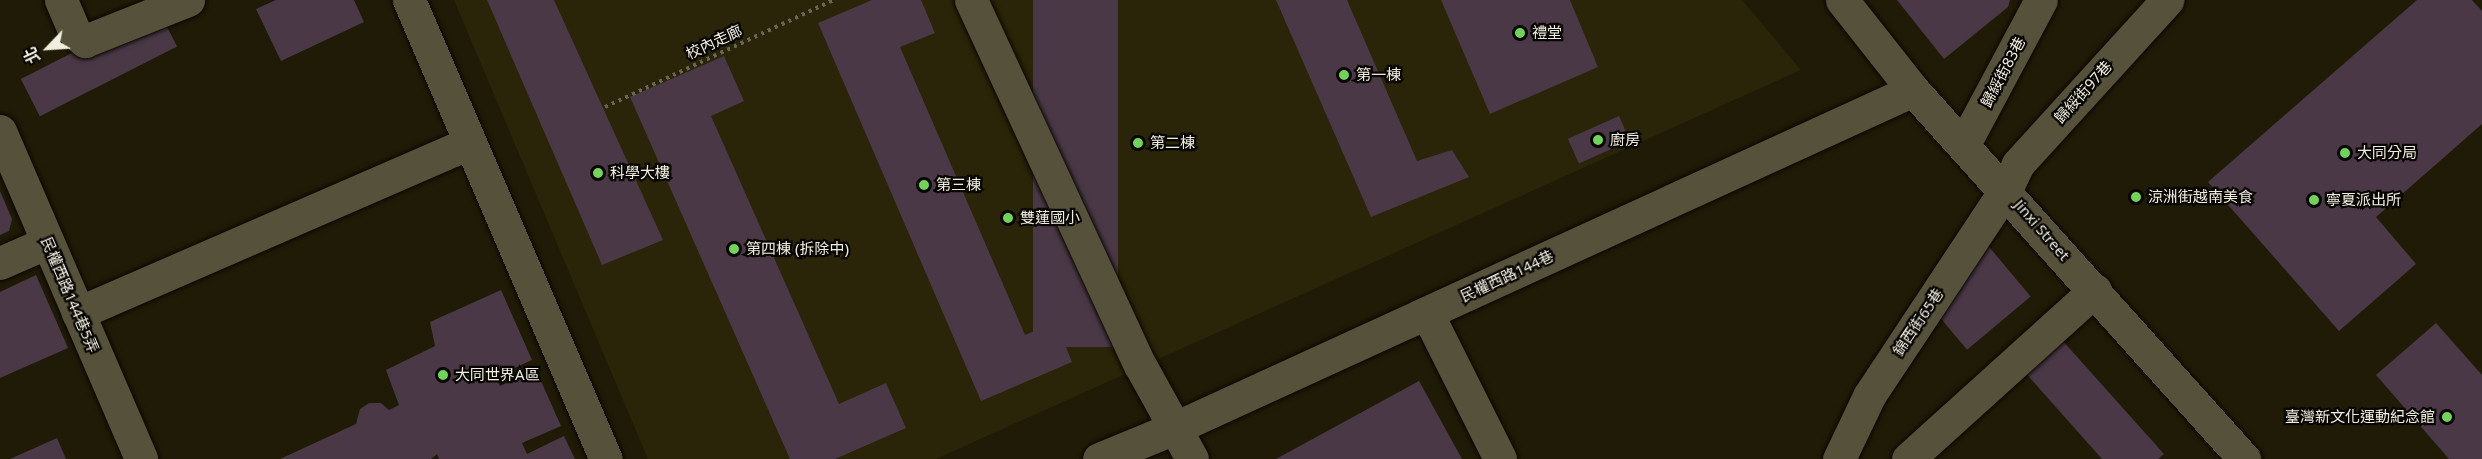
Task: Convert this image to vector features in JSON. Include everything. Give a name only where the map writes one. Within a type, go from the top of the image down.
[{"type":"street","points":[[61,0],[75,33],[85,41],[188,0]]},
{"type":"street","points":[[409,0],[606,459]]},
{"type":"street","points":[[971,0],[1140,365],[1177,427],[1192,459]]},
{"type":"street","name":"Jinxi Street","points":[[1842,0],[1913,90],[2006,189],[2244,459]]},
{"type":"street","name":"歸綏街83巷","points":[[1964,144],[2041,0]]},
{"type":"street","name":"歸綏街97巷","points":[[2006,189],[2018,164],[2168,0]]},
{"type":"street","name":"民權西路144巷","points":[[1099,459],[1177,427],[1913,90]]},
{"type":"street","name":"民權西路144巷5弄","points":[[0,130],[141,459]]},
{"type":"street","points":[[78,313],[469,143]]},
{"type":"street","name":"錦西街65巷","points":[[1839,459],[1869,396],[2006,189]]},
{"type":"street","points":[[0,262],[48,242]]},
{"type":"street","points":[[1908,459],[2095,291]]},
{"type":"street","points":[[1427,313],[1500,459]]},
{"type":"path","name":"校內走廊","points":[[605,107],[833,0]]},
{"type":"shaded area","name":"雙蓮國小","points":[[454,0],[1742,0],[1801,70],[936,459],[648,459]]},
{"type":"building","points":[[276,0],[354,0],[364,22],[281,61],[256,9]]},
{"type":"building","name":"科學大樓","points":[[487,0],[554,0],[663,240],[602,265]]},
{"type":"building","name":"第三棟","points":[[872,0],[921,0],[935,33],[900,47],[1025,335],[1056,322],[1072,362],[981,401],[818,23]]},
{"type":"building","points":[[1033,0],[1118,0],[1118,347],[1033,347]]},
{"type":"building","name":"第一棟","points":[[1276,0],[1347,0],[1417,161],[1452,150],[1469,177],[1371,217]]},
{"type":"building","name":"禮堂","points":[[1441,0],[1570,0],[1598,67],[1490,114]]},
{"type":"building","points":[[1897,0],[2010,0],[2008,7],[1944,59]]},
{"type":"building","name":"大同分局","points":[[2417,0],[2472,0],[2482,11],[2482,124],[2376,217],[2416,264],[2339,331],[2208,182]]},
{"type":"building","points":[[158,9],[177,46],[40,116],[21,79]]},
{"type":"building","name":"第四棟 (拆除中)","points":[[724,56],[744,101],[711,116],[839,404],[886,383],[906,428],[835,459],[790,459],[630,97]]},
{"type":"building","name":"廚房","points":[[1619,116],[1630,141],[1579,163],[1568,139]]},
{"type":"building","points":[[0,191],[12,219],[9,231],[0,235]]},
{"type":"building","points":[[1985,242],[2031,296],[1967,350],[1921,295]]},
{"type":"building","points":[[36,275],[68,348],[0,378],[0,292]]},
{"type":"building","name":"大同世界A區","points":[[501,290],[532,360],[495,377],[500,386],[536,370],[561,426],[522,443],[527,454],[564,436],[575,459],[439,459],[437,454],[431,459],[280,459],[356,424],[360,409],[369,403],[381,403],[389,410],[399,405],[386,370],[435,346],[430,322]]},
{"type":"building","name":"臺灣新文化運動紀念館","points":[[2436,323],[2482,375],[2482,459],[2449,459],[2376,375]]},
{"type":"building","points":[[2062,340],[2164,454],[2158,459],[2102,459],[2015,361]]},
{"type":"building","points":[[1419,381],[1462,459],[1276,459]]},
{"type":"building","points":[[57,438],[66,459],[10,459]]},
{"type":"place","name":"禮堂","points":[[1520,33]]},
{"type":"place","name":"第一棟","points":[[1344,75]]},
{"type":"place","name":"廚房","points":[[1598,140]]},
{"type":"place","name":"第二棟","points":[[1138,143]]},
{"type":"place","name":"大同分局","points":[[2345,153]]},
{"type":"place","name":"科學大樓","points":[[598,173]]},
{"type":"place","name":"第三棟","points":[[924,185]]},
{"type":"place","name":"涼洲街越南美食","points":[[2136,197]]},
{"type":"place","name":"寧夏派出所","points":[[2314,200]]},
{"type":"place","name":"雙蓮國小","points":[[1008,218]]},
{"type":"place","name":"第四棟 (拆除中)","points":[[734,249]]},
{"type":"place","name":"大同世界A區","points":[[443,375]]},
{"type":"place","name":"臺灣新文化運動紀念館","points":[[2447,417]]}]
